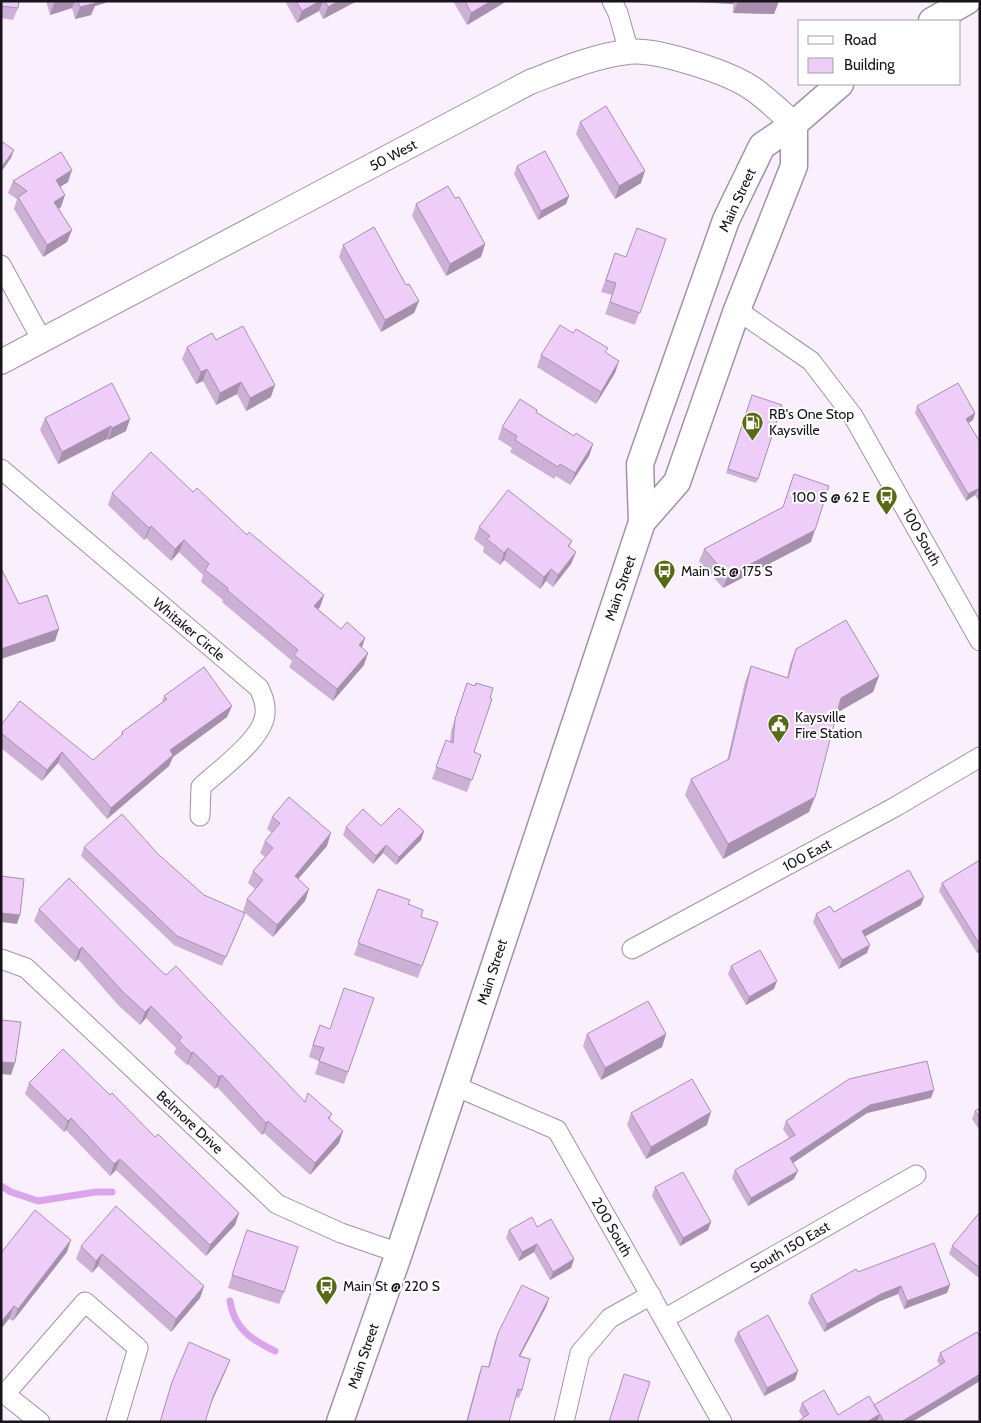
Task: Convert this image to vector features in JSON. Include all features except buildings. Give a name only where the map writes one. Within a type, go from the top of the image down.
[{"type":"main road","points":[[934,20],[967,1]]},
{"type":"main road","name":"Main Street","points":[[340,1422],[399,1253],[642,522],[640,464],[726,220],[762,146],[794,124],[839,85]]},
{"type":"main road","name":"Main Street","points":[[642,522],[677,482],[737,310],[794,166],[794,124]]},
{"type":"street","points":[[612,1],[618,13],[629,52]]},
{"type":"street","name":"50 West","points":[[1,362],[43,342],[530,82],[586,60],[629,52],[648,52],[737,79],[753,88],[794,124]]},
{"type":"street","points":[[1,265],[43,342]]},
{"type":"street","name":"100 South","points":[[737,310],[811,361],[853,416],[980,641]]},
{"type":"street","name":"Whitaker Circle","points":[[1,468],[258,688],[265,702],[266,716],[260,731],[201,787],[200,816]]},
{"type":"street","name":"100 East","points":[[632,949],[895,807],[980,757]]},
{"type":"street","name":"Belmore Drive","points":[[1,959],[26,968],[277,1204],[341,1233],[399,1253]]},
{"type":"street","name":"200 South","points":[[455,1086],[557,1130],[722,1422]]},
{"type":"street","name":"South 150 East","points":[[664,1319],[916,1175]]},
{"type":"street","points":[[564,1422],[580,1353],[610,1318],[651,1295]]},
{"type":"street","points":[[40,1422],[3,1392],[85,1302],[138,1348],[116,1422]]},
{"type":"waterway","points":[[1,1186],[11,1192],[38,1201],[96,1192],[112,1192]]},
{"type":"waterway","points":[[230,1301],[235,1319],[245,1332],[275,1351]]},
{"type":"place","name":"RB's One Stop Kaysville","points":[[753,441]]},
{"type":"place","name":"100 S @ 62 E","points":[[886,516]]},
{"type":"place","name":"Main St @ 175 S","points":[[665,590]]},
{"type":"place","name":"Kaysville Fire Station","points":[[779,744]]},
{"type":"place","name":"Main St @ 220 S","points":[[327,1305]]}]
